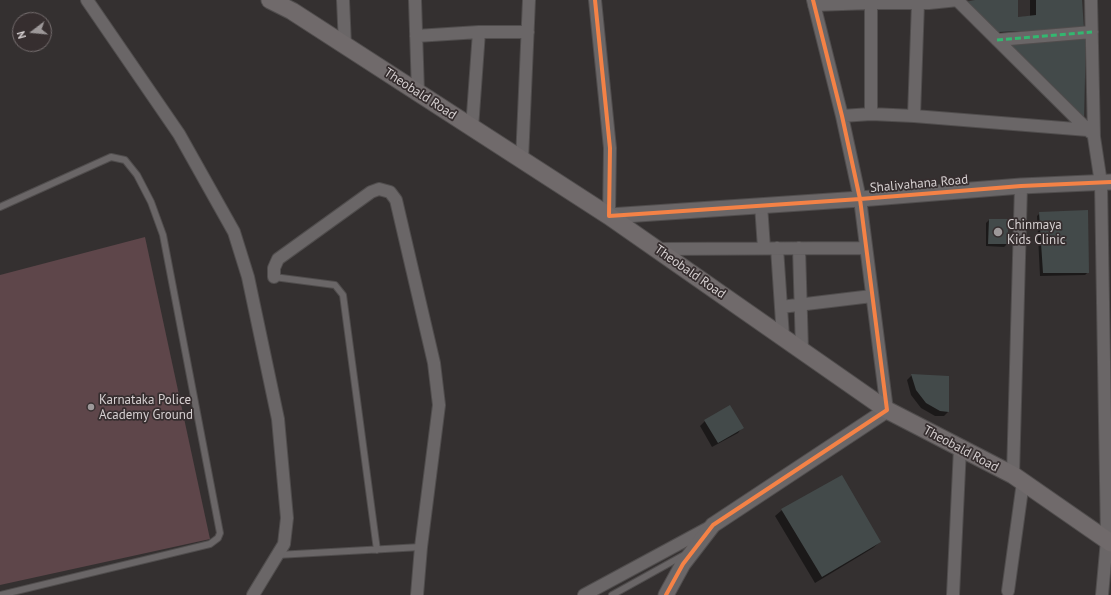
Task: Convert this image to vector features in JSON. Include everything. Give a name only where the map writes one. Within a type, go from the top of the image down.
[{"type":"main road","name":"Theobald Road","points":[[270,0],[292,6],[345,45],[609,216],[887,410],[1018,479],[1109,541]]},
{"type":"street","points":[[88,0],[178,134],[234,232],[248,277],[278,419],[287,518],[284,544],[253,595]]},
{"type":"street","points":[[343,0],[345,45]]},
{"type":"street","points":[[415,0],[418,92]]},
{"type":"street","points":[[522,160],[529,0]]},
{"type":"street","points":[[595,0],[610,148],[609,216]]},
{"type":"street","points":[[584,595],[713,526],[887,410],[860,199],[842,116],[813,3],[925,2],[958,0],[1091,133]]},
{"type":"street","points":[[1091,0],[1091,133],[1106,183],[1109,541],[1102,595]]},
{"type":"street","points":[[914,116],[925,2]]},
{"type":"street","points":[[870,114],[871,3]]},
{"type":"street","points":[[416,36],[479,32],[528,32]]},
{"type":"street","points":[[472,128],[479,32]]},
{"type":"street","points":[[997,40],[1092,32]]},
{"type":"street","points":[[842,116],[870,114],[914,116],[1091,133]]},
{"type":"street","name":"Shalivahana Road","points":[[609,216],[860,199],[1022,186],[1106,183]]},
{"type":"street","points":[[1008,591],[1018,479],[1022,186]]},
{"type":"street","points":[[274,277],[274,268],[278,259],[371,192],[380,189],[390,192],[396,200],[434,363],[439,406],[421,547],[417,595]]},
{"type":"street","points":[[761,205],[764,248]]},
{"type":"street","points":[[777,248],[783,337]]},
{"type":"street","points":[[799,248],[802,350]]},
{"type":"street","points":[[656,249],[866,248]]},
{"type":"street","points":[[781,306],[872,296]]},
{"type":"street","points":[[953,595],[960,448]]},
{"type":"street","points":[[666,595],[683,564],[713,526]]},
{"type":"lane","points":[[0,207],[111,157],[125,160],[137,175],[152,202],[163,235],[220,533],[218,538],[210,544],[0,595]]},
{"type":"lane","points":[[274,277],[335,285],[343,295],[377,550]]},
{"type":"lane","points":[[277,555],[421,547]]},
{"type":"lane","points":[[612,595],[694,550]]},
{"type":"shaded area","name":"Karnataka Police Academy Ground","points":[[145,237],[210,539],[0,585],[0,275]]},
{"type":"building","points":[[975,0],[1018,0],[1018,17],[1036,15],[1036,0],[1082,0],[1084,29],[998,32],[965,2]]},
{"type":"building","points":[[1086,34],[1084,120],[1006,44]]},
{"type":"building","points":[[1088,210],[1089,273],[1043,273],[1039,212]]},
{"type":"building","points":[[989,219],[1008,219],[1008,244],[988,244]]},
{"type":"building","points":[[911,374],[949,376],[949,412],[940,411],[926,403],[916,390]]},
{"type":"building","points":[[730,405],[744,428],[718,443],[704,420]]},
{"type":"building","points":[[842,475],[881,542],[822,577],[781,509]]},
{"type":"marked path","points":[[997,40],[1092,32]]},
{"type":"cycle path","points":[[595,0],[610,148],[609,216],[860,199],[1021,186],[1111,182]]},
{"type":"cycle path","points":[[666,595],[683,564],[713,525],[887,410],[860,199],[842,116],[813,0]]},
{"type":"place","name":"Chinmaya Kids Clinic","points":[[998,232]]},
{"type":"place","name":"Karnataka Police Academy Ground","points":[[91,407]]}]
